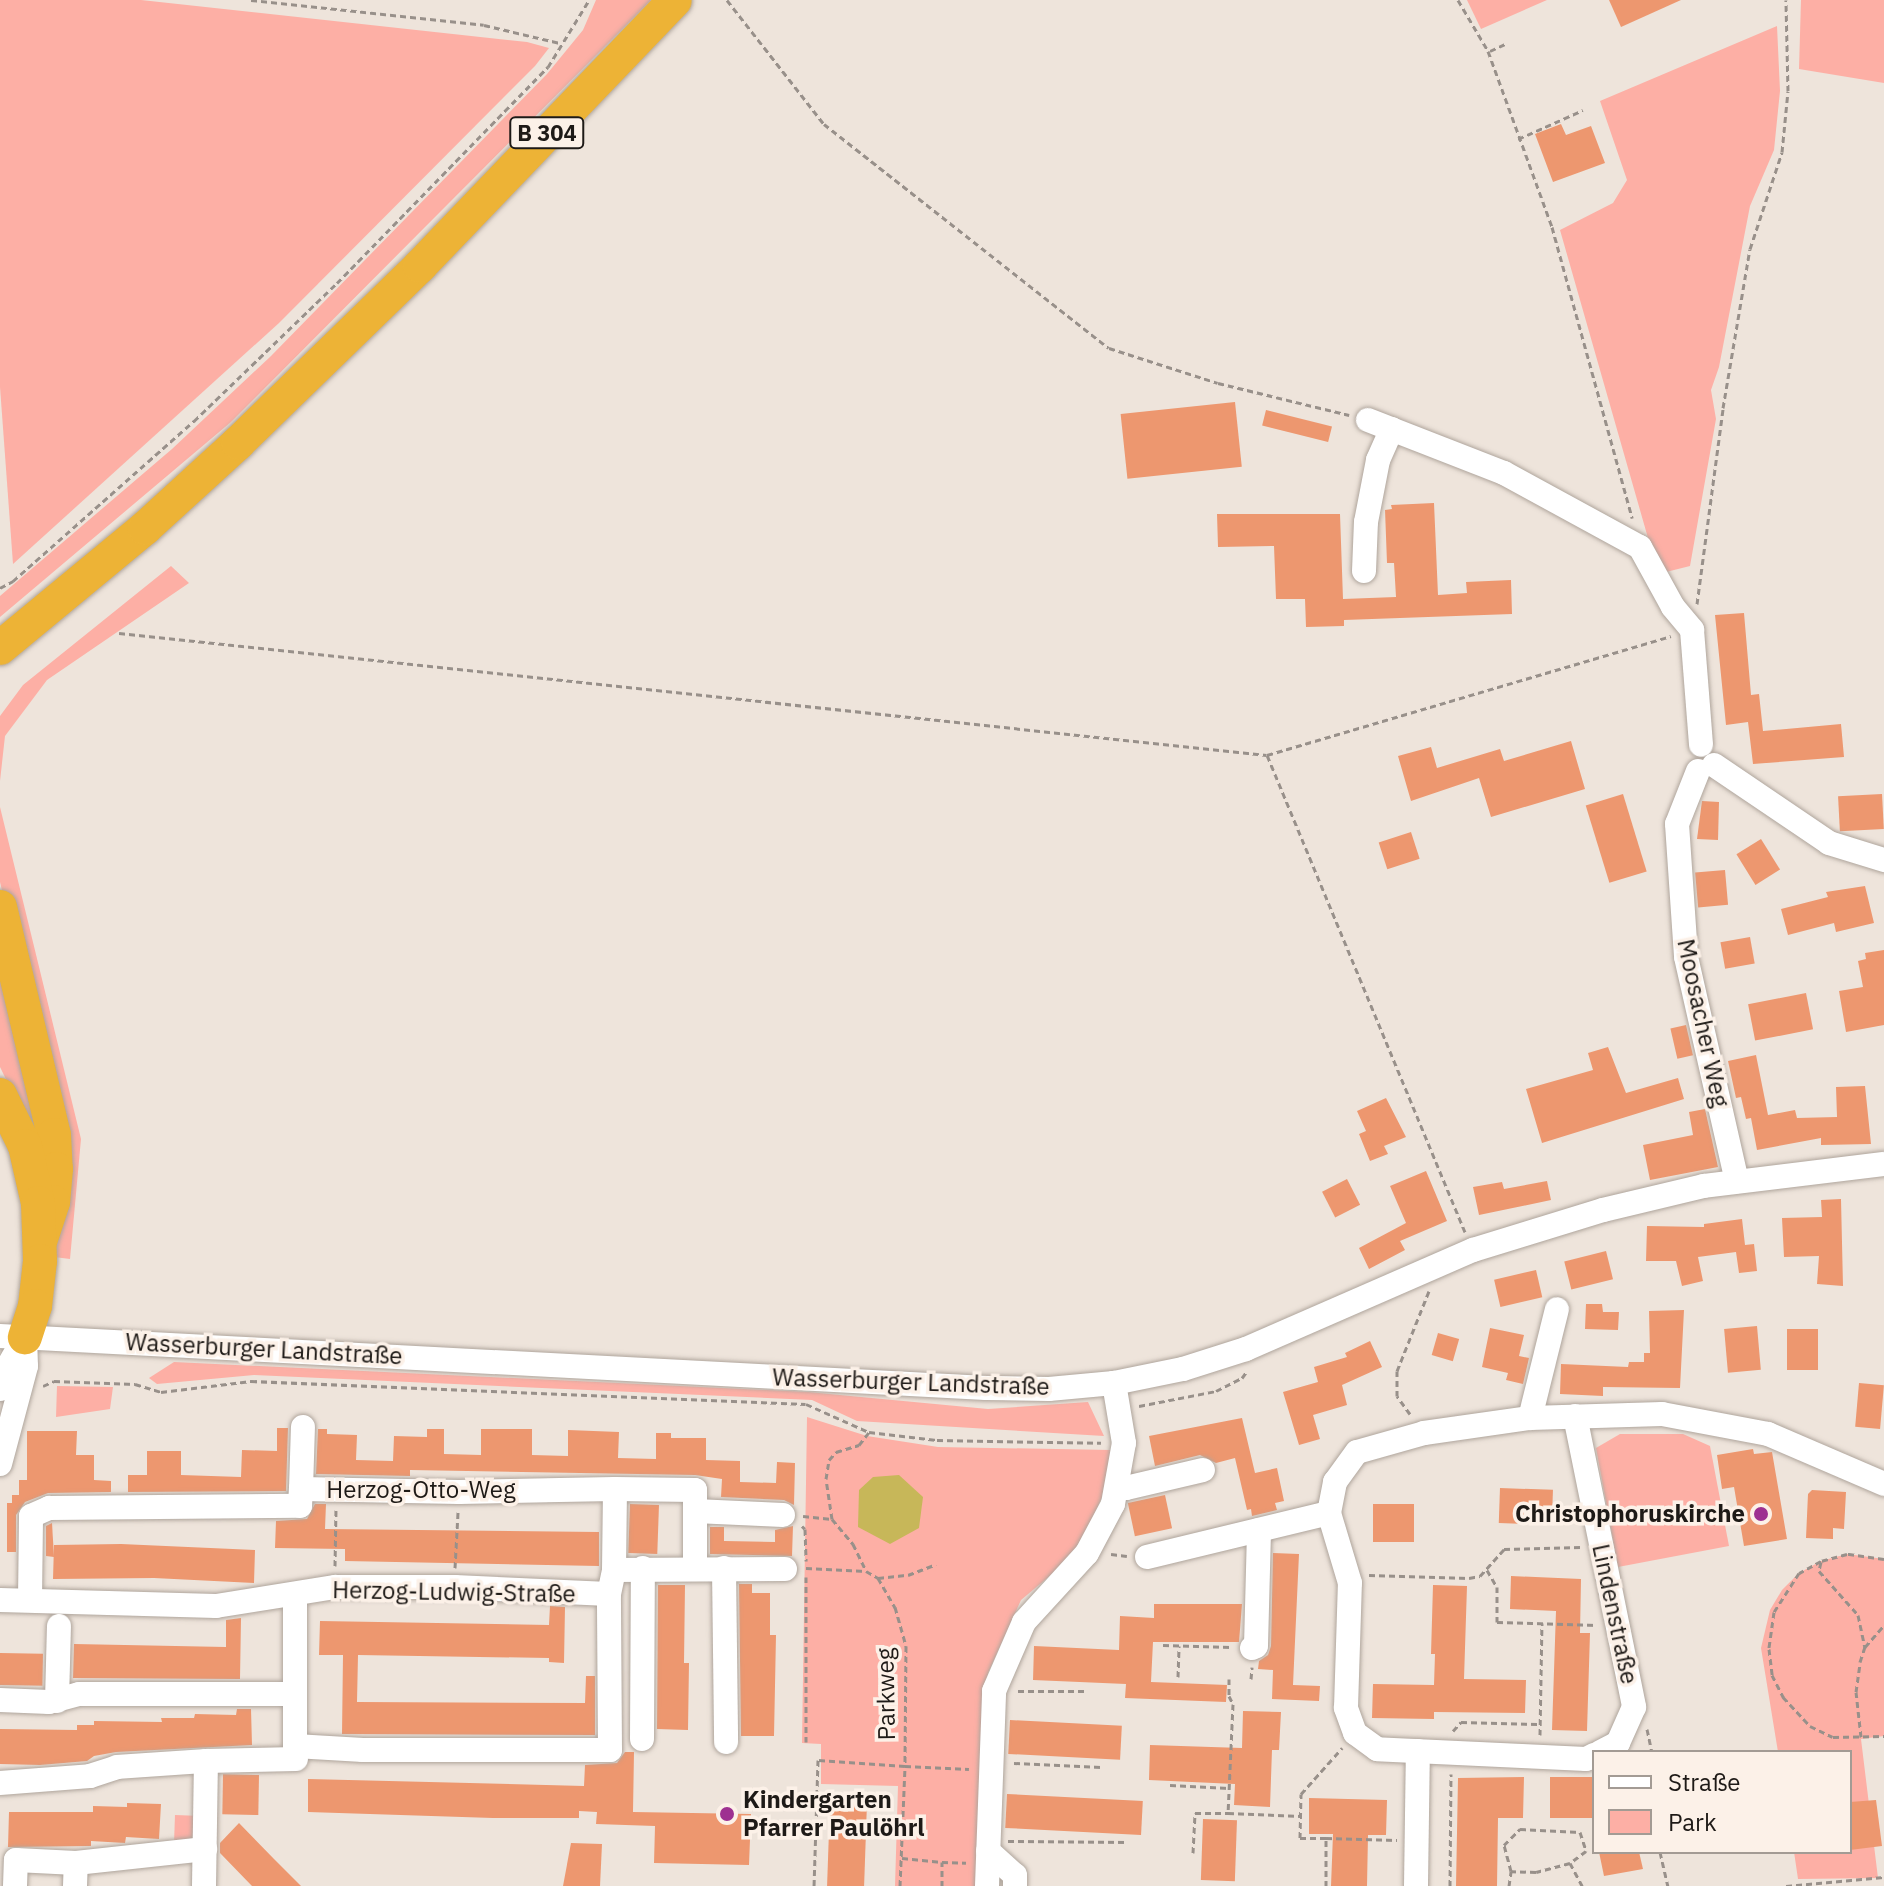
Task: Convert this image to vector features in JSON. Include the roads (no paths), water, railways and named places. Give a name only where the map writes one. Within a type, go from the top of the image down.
[{"type":"highway","name":"B 304","points":[[0,648],[156,517],[308,375],[430,255],[675,0]]},
{"type":"highway","points":[[0,672],[55,604]]},
{"type":"highway","points":[[0,907],[54,1135],[56,1169],[53,1202],[41,1239]]},
{"type":"highway","points":[[0,1095],[21,1137],[33,1175],[41,1239],[36,1297],[13,1336]]},
{"type":"street","points":[[1364,571],[1366,522],[1378,460],[1392,429],[1368,420]]},
{"type":"street","name":"Moosacher Weg","points":[[1392,429],[1504,473],[1640,547],[1673,607],[1692,630],[1704,761],[1677,824],[1686,957],[1737,1181]]},
{"type":"street","points":[[1704,761],[1829,843],[1884,860]]},
{"type":"street","name":"Wasserburger Landstraße","points":[[13,1336],[986,1388],[1114,1383],[1183,1369],[1246,1349],[1473,1250],[1603,1210],[1737,1181],[1884,1164]]},
{"type":"street","points":[[1530,1418],[1557,1309]]},
{"type":"street","points":[[0,1389],[13,1336]]},
{"type":"street","points":[[0,1464],[26,1366],[13,1336]]},
{"type":"street","points":[[1015,1886],[1015,1875],[987,1860],[994,1691],[1024,1622],[1087,1553],[1113,1504],[1124,1443],[1122,1416],[1114,1383]]},
{"type":"street","points":[[1592,1756],[1586,1759],[1551,1757],[1452,1742],[1418,1751],[1377,1749],[1355,1733],[1346,1708],[1349,1575],[1329,1513],[1335,1482],[1357,1452],[1424,1433],[1530,1418],[1662,1414],[1768,1434],[1884,1484]]},
{"type":"street","name":"Lindenstraße","points":[[1575,1416],[1634,1707],[1618,1743],[1604,1750]]},
{"type":"street","points":[[301,1489],[303,1427]]},
{"type":"street","points":[[1117,1486],[1126,1488],[1203,1470]]},
{"type":"street","name":"Herzog-Otto-Weg","points":[[30,1600],[31,1516],[49,1508],[300,1506],[301,1489],[459,1492],[615,1489],[695,1490],[695,1511]]},
{"type":"street","points":[[615,1489],[612,1582],[643,1568],[796,1569]]},
{"type":"street","points":[[695,1568],[695,1511],[792,1518]]},
{"type":"street","points":[[1147,1557],[1329,1513]]},
{"type":"street","points":[[1252,1648],[1256,1646],[1259,1530]]},
{"type":"street","points":[[642,1739],[643,1568]]},
{"type":"street","points":[[724,1568],[726,1742]]},
{"type":"street","name":"Herzog-Ludwig-Straße","points":[[0,1600],[216,1606],[295,1596],[335,1587],[612,1582],[610,1750],[363,1750],[295,1746],[293,1694]]},
{"type":"street","points":[[0,1700],[57,1701],[79,1694],[293,1694],[295,1596]]},
{"type":"street","points":[[57,1701],[59,1626]]},
{"type":"street","points":[[1416,1886],[1418,1751]]},
{"type":"street","points":[[0,1783],[90,1776],[117,1767],[296,1759]]},
{"type":"street","points":[[204,1886],[206,1761]]},
{"type":"street","points":[[15,1886],[16,1860],[76,1875],[205,1849]]},
{"type":"place","name":"Christophoruskirche","points":[[1761,1514]]},
{"type":"place","name":"Kindergarten Pfarrer Paulöhrl","points":[[727,1814]]}]
